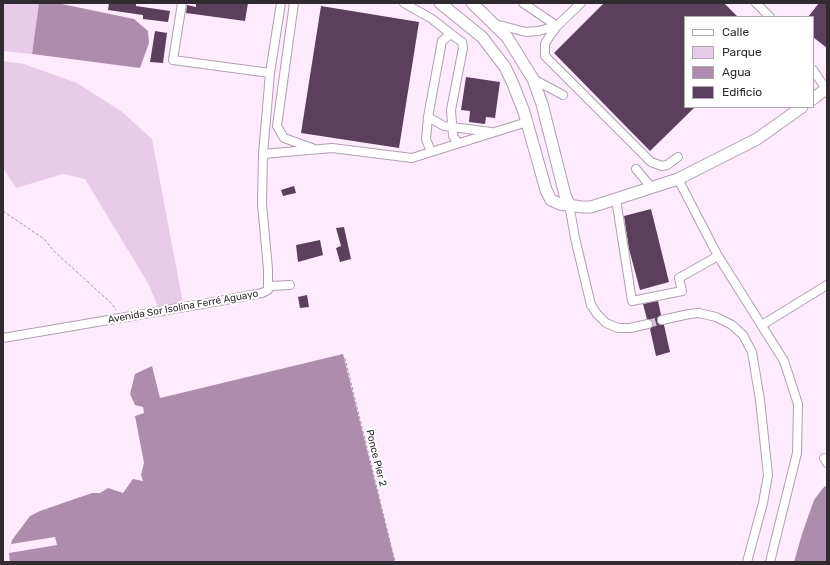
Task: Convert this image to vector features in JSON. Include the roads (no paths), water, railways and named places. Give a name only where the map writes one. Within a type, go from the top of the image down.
[{"type":"main road","points":[[440,3],[482,37],[495,53],[513,84],[527,122],[549,197],[558,203],[569,204],[576,207],[587,207],[678,179],[757,138],[801,108]]},
{"type":"main road","points":[[472,3],[494,24],[515,48],[533,79],[542,104],[565,195],[569,204]]},
{"type":"main road","points":[[814,97],[826,89]]},
{"type":"street","points":[[182,3],[173,60],[270,73]]},
{"type":"street","name":"Avenida Sor Isolina Ferré Aguayo","points":[[3,338],[214,302],[262,293],[268,290],[270,286],[262,204],[263,154],[270,73],[281,3]]},
{"type":"street","points":[[294,3],[277,126],[284,138],[315,149]]},
{"type":"street","points":[[404,3],[432,19],[462,42],[463,48],[452,104],[453,136],[458,144]]},
{"type":"street","points":[[523,3],[557,26]]},
{"type":"street","points":[[581,3],[557,26],[545,44],[544,51],[548,60],[651,162],[662,166],[673,162],[678,157]]},
{"type":"street","points":[[756,3],[769,16]]},
{"type":"street","points":[[494,24],[526,32],[538,31],[557,26]]},
{"type":"street","points":[[431,152],[426,139],[428,117],[442,41],[451,34]]},
{"type":"street","points":[[814,71],[826,89]]},
{"type":"street","points":[[533,79],[563,95]]},
{"type":"street","points":[[428,117],[444,126],[494,132]]},
{"type":"street","points":[[263,154],[332,148],[412,158],[527,122]]},
{"type":"street","points":[[636,169],[651,187]]},
{"type":"street","points":[[678,179],[718,256],[784,361],[798,404],[798,453],[770,562]]},
{"type":"street","points":[[616,199],[632,301],[682,291],[679,278],[718,256]]},
{"type":"street","points":[[569,204],[591,305],[606,323],[618,328],[630,328],[648,324]]},
{"type":"street","points":[[270,286],[290,285]]},
{"type":"street","points":[[762,325],[827,285]]},
{"type":"street","points":[[662,320],[698,313],[716,317],[732,325],[743,336],[752,352],[760,400],[768,475],[763,503],[747,562]]},
{"type":"water","points":[[39,3],[57,3],[134,19],[148,31],[149,43],[140,68],[32,54]]},
{"type":"water","points":[[343,354],[395,562],[10,562],[9,553],[12,540],[30,516],[40,511],[92,493],[100,493],[108,488],[123,493],[133,479],[143,481],[141,475],[144,463],[135,416],[144,413],[143,407],[135,405],[130,394],[135,374],[152,366],[160,398]]},
{"type":"water","points":[[827,485],[827,562],[794,562],[814,500]]},
{"type":"tunnel","points":[[648,324],[662,320]]}]
